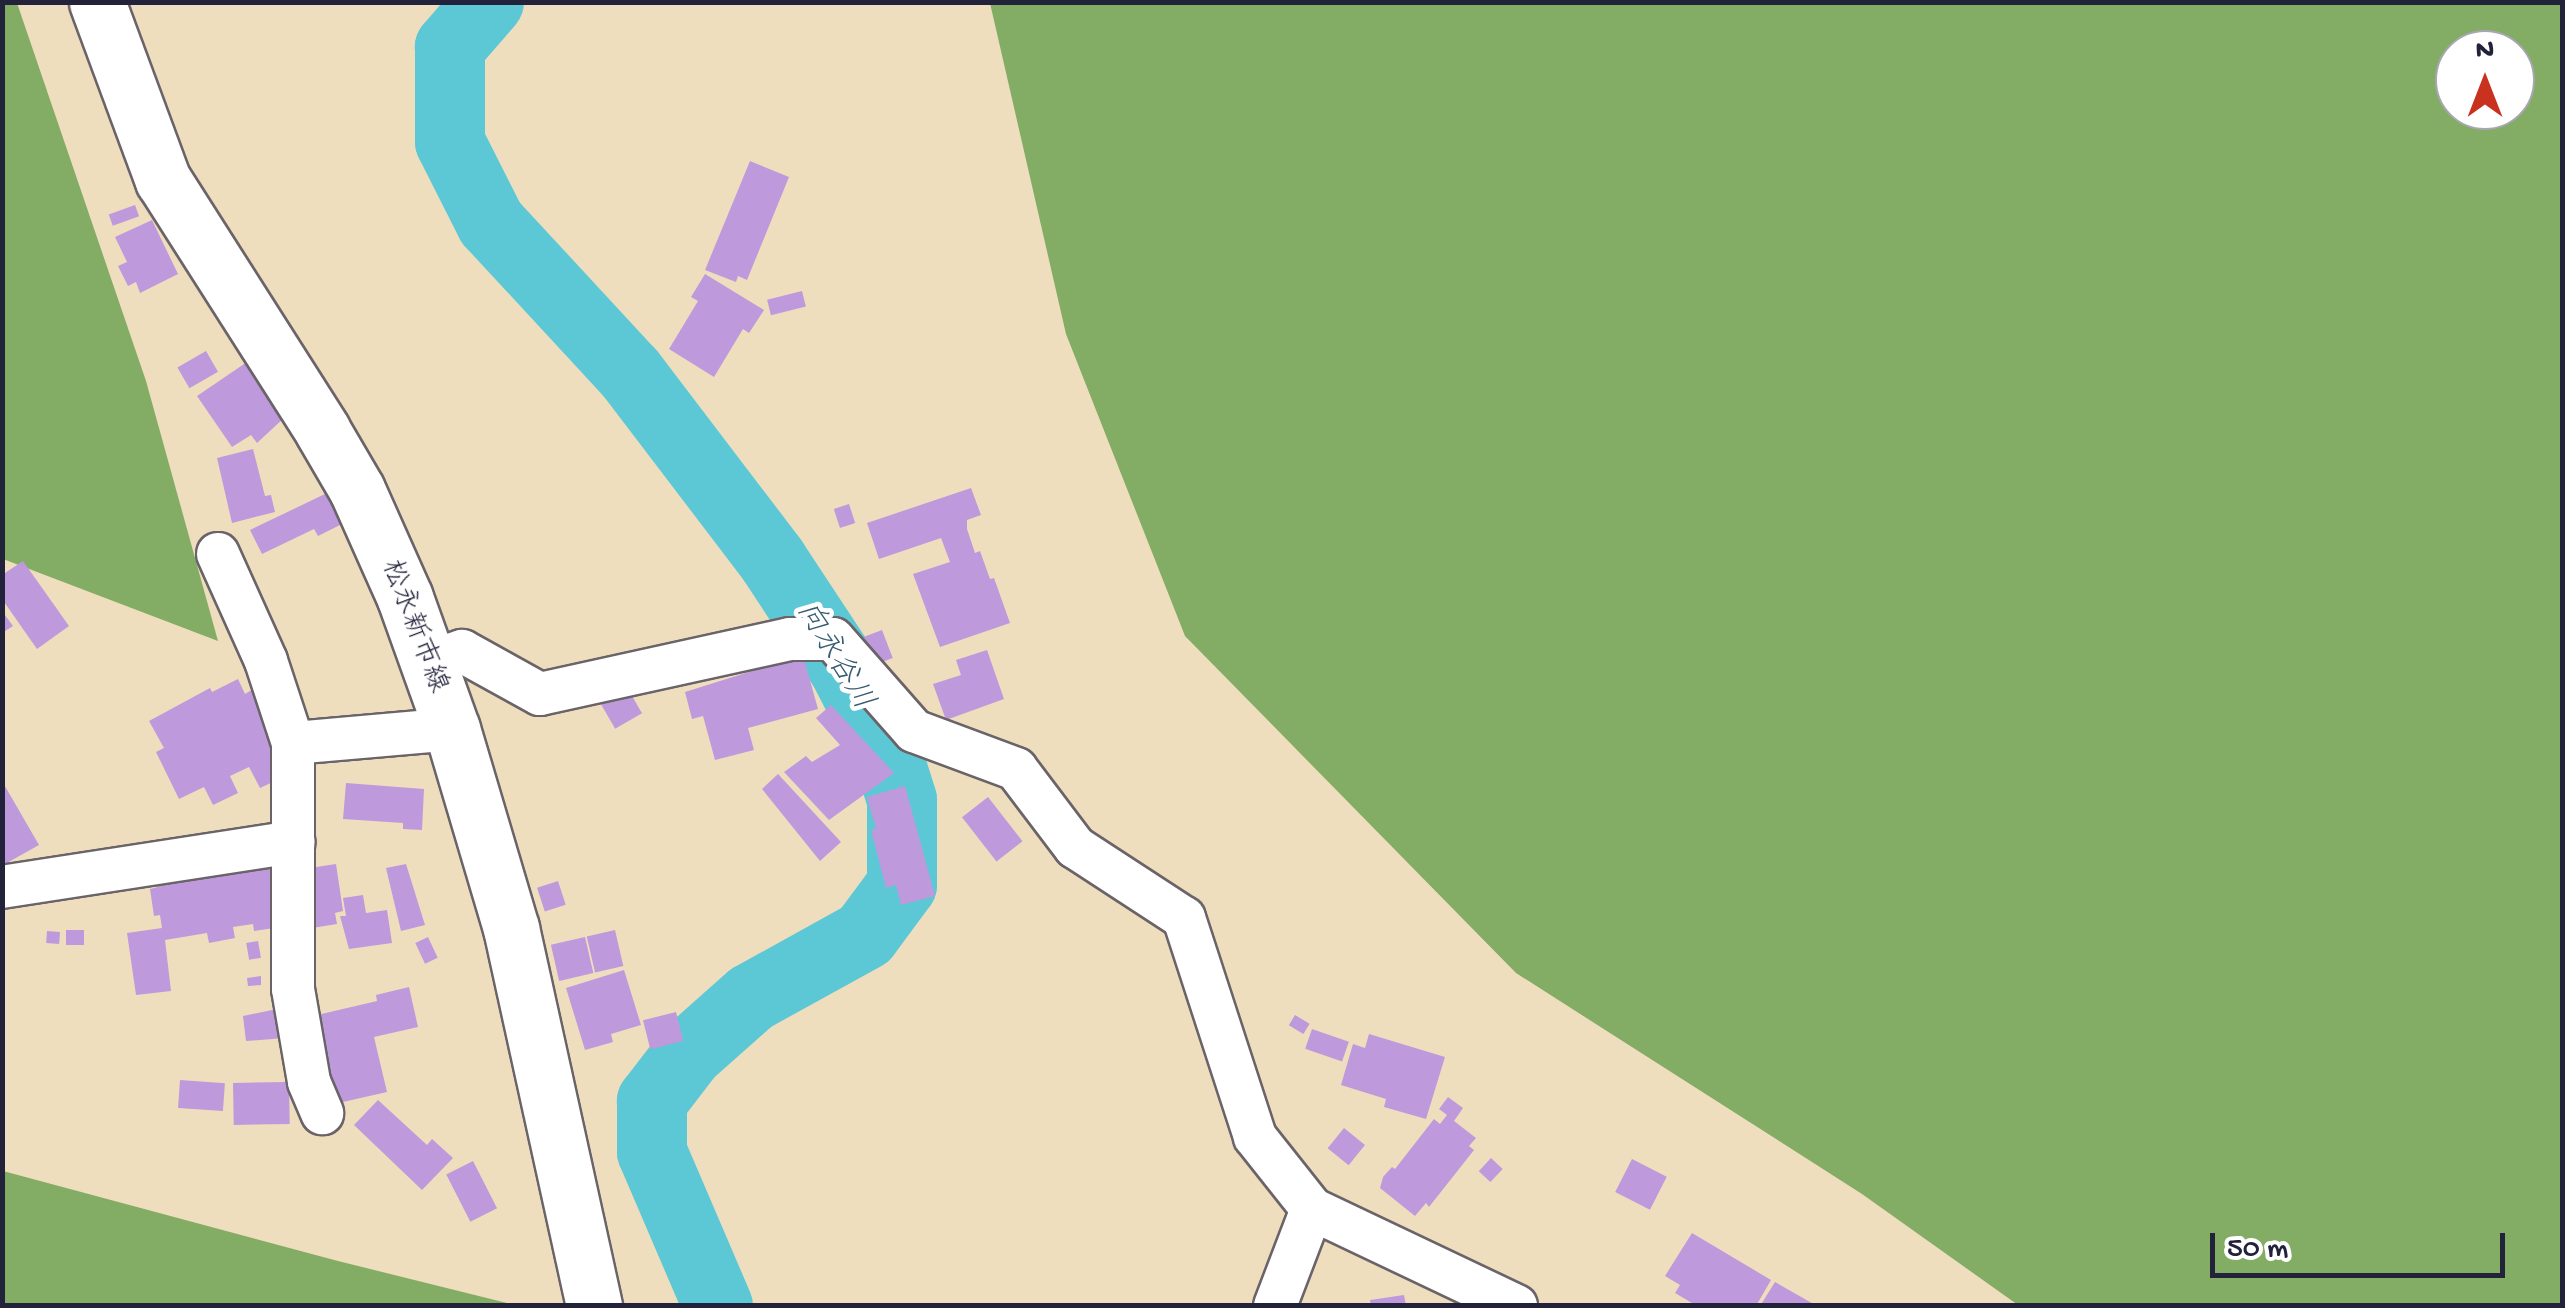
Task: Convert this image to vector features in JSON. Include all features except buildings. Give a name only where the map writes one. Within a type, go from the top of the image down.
[{"type":"main road","name":"松永新市線","points":[[97,2],[163,180],[357,490],[406,598],[452,729],[511,928],[594,1306]]},
{"type":"street","points":[[218,554],[266,661],[293,743],[293,990],[310,1082],[322,1113]]},
{"type":"street","points":[[428,662],[462,650],[540,694],[790,639],[833,640],[914,731],[1016,769],[1075,848],[1184,918],[1255,1138],[1312,1209],[1516,1306]]},
{"type":"street","points":[[293,743],[452,729]]},
{"type":"street","points":[[2,887],[294,842]]},
{"type":"street","points":[[1275,1306],[1312,1209]]},
{"type":"green space","points":[[2,3],[17,3],[146,381],[218,641],[3,559]]},
{"type":"green space","points":[[990,3],[2562,3],[2562,1305],[2018,1305],[1862,1194],[1516,973],[1185,636],[1066,334]]},
{"type":"green space","points":[[3,1171],[338,1261],[515,1305],[3,1305]]},
{"type":"waterway","name":"向永谷川","points":[[489,2],[450,47],[450,142],[491,223],[630,373],[773,561],[843,667],[887,752],[902,800],[902,885],[865,935],[751,998],[689,1053],[652,1101],[652,1152],[718,1306]]}]
